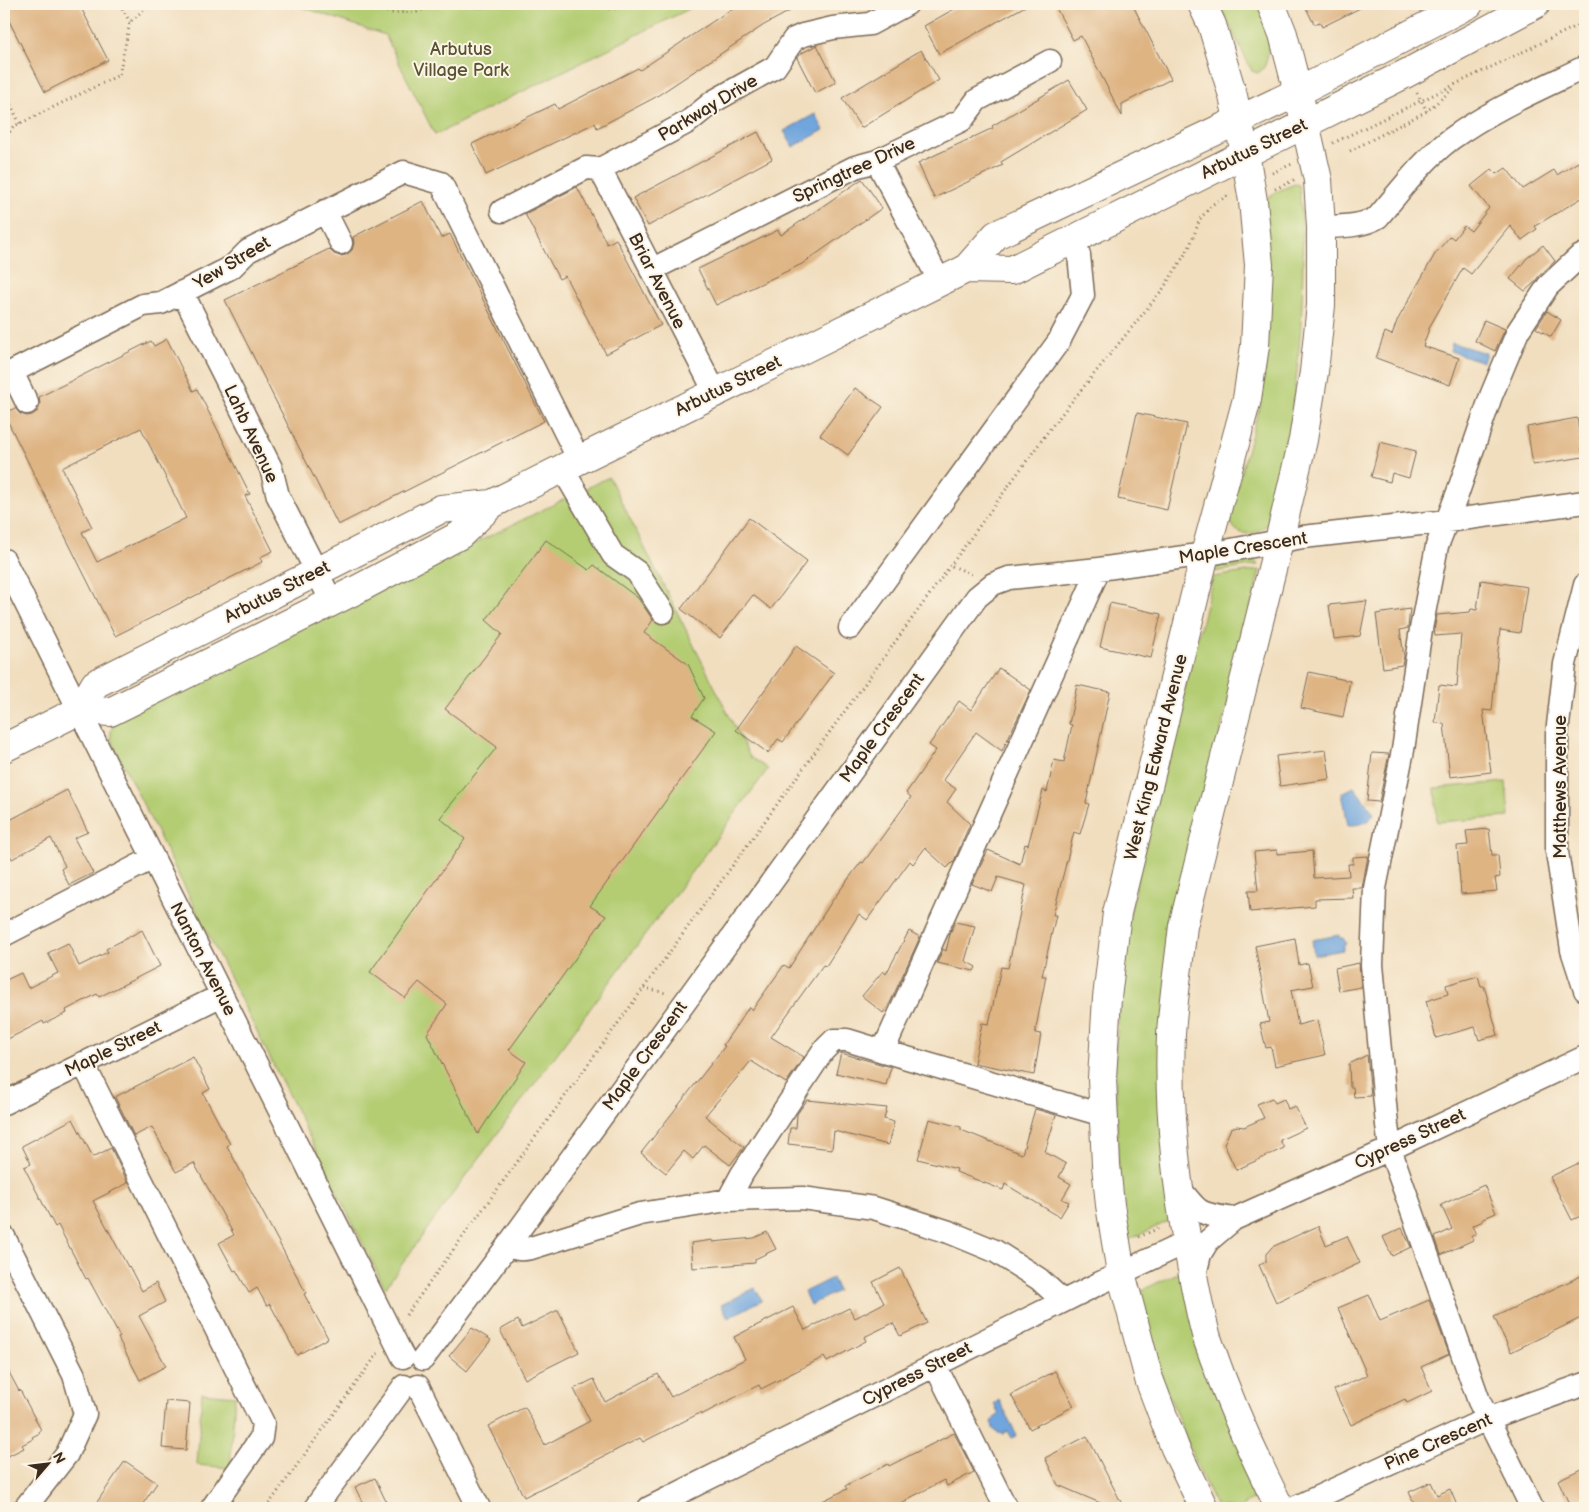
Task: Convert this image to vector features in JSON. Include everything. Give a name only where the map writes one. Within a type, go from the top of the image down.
[{"type":"main road","name":"West King Edward Avenue","points":[[1202,4],[1219,45],[1239,120],[1253,201],[1259,264],[1255,346],[1247,399],[1205,554],[1117,913],[1104,1033],[1102,1078],[1109,1197],[1121,1273],[1148,1379],[1175,1448],[1204,1508]]},
{"type":"main road","points":[[1271,4],[1283,34],[1318,180],[1322,305],[1303,440],[1280,541],[1183,926],[1171,1036],[1172,1118],[1178,1186],[1194,1281],[1207,1336],[1227,1392],[1280,1508]]},
{"type":"main road","name":"Arbutus Street","points":[[492,504],[441,510],[317,572],[95,684],[80,710],[110,712],[332,602],[460,535],[492,504],[966,269],[996,235],[1298,92],[1469,4]]},
{"type":"main road","name":"Arbutus Street","points":[[966,269],[1012,270],[1306,124],[1536,4]]},
{"type":"main road","points":[[4,748],[80,710]]},
{"type":"street","name":"Parkway Drive","points":[[502,211],[586,168],[600,169],[688,122],[714,101],[775,67],[794,39],[833,28],[870,24],[907,4]]},
{"type":"street","name":"Springtree Drive","points":[[651,270],[855,167],[878,161],[962,120],[977,100],[1050,61]]},
{"type":"street","points":[[1321,227],[1369,222],[1378,217],[1422,166],[1450,140],[1485,116],[1585,67]]},
{"type":"street","points":[[878,161],[940,282]]},
{"type":"street","name":"Briar Avenue","points":[[600,169],[715,392]]},
{"type":"street","name":"Yew Street","points":[[8,374],[143,305],[160,303],[232,267],[248,251],[404,172],[441,183],[570,464]]},
{"type":"street","points":[[325,212],[341,242]]},
{"type":"street","points":[[850,628],[1059,341],[1083,295],[1079,255],[1072,240]]},
{"type":"street","points":[[1532,1508],[1487,1419],[1390,1149],[1372,966],[1375,888],[1403,750],[1421,629],[1437,546],[1491,396],[1518,330],[1548,286],[1585,254]]},
{"type":"street","name":"Lahb Avenue","points":[[182,292],[271,468],[278,496],[332,602]]},
{"type":"street","points":[[8,374],[27,402]]},
{"type":"street","points":[[570,464],[613,555],[637,572],[663,612]]},
{"type":"street","name":"Maple Crescent","points":[[413,1358],[508,1245],[977,597],[993,584],[1008,578],[1099,569],[1280,541],[1585,502]]},
{"type":"street","name":"Nanton Avenue","points":[[4,560],[222,995],[413,1358]]},
{"type":"street","points":[[883,1051],[1099,569]]},
{"type":"street","name":"Matthews Avenue","points":[[1585,584],[1565,664],[1557,734],[1557,852],[1572,950],[1585,990]]},
{"type":"street","points":[[4,935],[153,858]]},
{"type":"street","name":"Maple Street","points":[[4,1103],[222,995]]},
{"type":"street","points":[[728,1200],[742,1174],[822,1051],[834,1040],[847,1040],[1103,1115]]},
{"type":"street","name":"Cypress Street","points":[[1194,1281],[1200,1254],[1208,1241],[1234,1219],[1390,1149],[1585,1057]]},
{"type":"street","points":[[83,1063],[263,1423],[260,1438],[212,1508]]},
{"type":"street","points":[[1178,1186],[1194,1207],[1204,1214],[1234,1219]]},
{"type":"street","points":[[508,1245],[520,1250],[531,1248],[640,1214],[728,1200],[802,1198],[874,1208],[949,1232],[995,1251],[1039,1279],[1063,1301]]},
{"type":"street","points":[[4,1237],[74,1375],[85,1414],[67,1454],[25,1508]]},
{"type":"street","name":"Cypress Street","points":[[649,1508],[1063,1301],[1187,1242]]},
{"type":"street","points":[[413,1358],[396,1366],[400,1382],[411,1386],[479,1508]]},
{"type":"street","points":[[935,1365],[999,1506]]},
{"type":"street","name":"Pine Crescent","points":[[1294,1508],[1487,1419],[1585,1384]]},
{"type":"street","points":[[316,1508],[411,1386]]},
{"type":"street","points":[[1261,1508],[1265,1497],[1266,1480]]},
{"type":"path","points":[[120,4],[130,22]]},
{"type":"path","points":[[4,140],[13,127],[119,75],[130,22],[150,4]]},
{"type":"path","points":[[363,4],[391,13],[417,12],[434,4]]},
{"type":"path","points":[[608,4],[611,10],[616,8],[616,4]]},
{"type":"path","points":[[1330,145],[1585,22]]},
{"type":"path","points":[[1350,151],[1427,111],[1458,84]]},
{"type":"path","points":[[1415,88],[1427,111]]},
{"type":"path","points":[[4,91],[20,124]]},
{"type":"path","points":[[1269,175],[1293,163]]},
{"type":"path","points":[[1271,191],[1296,178]]},
{"type":"path","points":[[407,1314],[1052,426],[1163,289],[1189,248],[1200,219],[1213,204],[1232,193]]},
{"type":"path","points":[[1136,1238],[1162,1227]]},
{"type":"path","points":[[266,1508],[376,1356]]},
{"type":"green space","name":"Arbutus Village Park","points":[[293,4],[699,4],[435,135],[385,35]]},
{"type":"green space","points":[[1219,4],[1258,4],[1267,26],[1268,52],[1265,66],[1257,73],[1252,71]]},
{"type":"green space","points":[[1295,184],[1299,185],[1302,218],[1303,284],[1299,351],[1292,417],[1285,459],[1271,520],[1260,530],[1247,534],[1236,530],[1229,516],[1261,401],[1266,360],[1265,201],[1275,193]]},
{"type":"green space","points":[[609,477],[750,757],[768,769],[385,1288],[112,742],[112,729],[120,719]]},
{"type":"green space","points":[[1247,559],[1255,561],[1258,565],[1214,572],[1224,563]]},
{"type":"green space","points":[[1260,570],[1181,893],[1171,1220],[1128,1240],[1118,1167],[1115,1055],[1127,929],[1138,874],[1213,577]]},
{"type":"green space","points":[[1506,782],[1509,817],[1437,822],[1435,788]]},
{"type":"green space","points":[[1180,1272],[1259,1495],[1239,1508],[1217,1508],[1199,1470],[1164,1383],[1138,1292]]},
{"type":"green space","points":[[202,1393],[235,1396],[230,1468],[197,1465]]},
{"type":"water","points":[[815,114],[824,130],[793,147],[784,131]]},
{"type":"water","points":[[1452,343],[1486,353],[1483,362],[1450,351]]},
{"type":"water","points":[[1354,787],[1374,813],[1370,820],[1364,823],[1348,825],[1342,793]]},
{"type":"water","points":[[1339,935],[1339,938],[1343,938],[1346,943],[1343,950],[1314,955],[1312,940]]},
{"type":"water","points":[[832,1278],[838,1291],[810,1305],[804,1292]]},
{"type":"water","points":[[755,1288],[762,1300],[728,1318],[721,1305]]},
{"type":"water","points":[[999,1400],[1017,1436],[1012,1438],[1008,1431],[1003,1434],[997,1433],[993,1428],[993,1420],[999,1414],[994,1404]]},
{"type":"building","points":[[4,4],[79,4],[108,60],[45,92],[4,11]]},
{"type":"building","points":[[739,4],[803,4],[764,25],[654,98],[597,128],[595,123],[486,175],[472,144],[555,104],[558,109],[638,68],[640,70]]},
{"type":"building","points":[[963,4],[1029,4],[939,54],[924,26]]},
{"type":"building","points":[[1054,4],[1132,4],[1171,79],[1122,104],[1122,116],[1081,36],[1073,40]]},
{"type":"building","points":[[1304,4],[1368,4],[1322,27],[1320,22],[1314,24]]},
{"type":"building","points":[[817,45],[836,82],[815,93],[797,58],[800,54]]},
{"type":"building","points":[[921,50],[939,80],[861,128],[842,98]]},
{"type":"building","points":[[1069,80],[1087,110],[1001,162],[1003,165],[934,198],[918,163],[993,128],[992,126]]},
{"type":"building","points":[[758,132],[772,159],[648,226],[633,198]]},
{"type":"building","points":[[1578,162],[1585,173],[1585,196],[1535,226],[1537,229],[1522,240],[1510,226],[1471,274],[1463,268],[1430,326],[1423,346],[1459,358],[1450,385],[1376,358],[1385,332],[1392,335],[1397,321],[1435,254],[1450,236],[1454,239],[1464,226],[1471,231],[1489,208],[1471,186],[1492,169],[1497,174],[1506,168],[1523,189],[1554,170],[1557,175]]},
{"type":"building","points":[[862,179],[882,208],[802,264],[716,305],[698,269],[778,230],[781,235]]},
{"type":"building","points":[[577,187],[607,244],[616,239],[661,325],[606,354],[565,276],[559,279],[525,214]]},
{"type":"building","points":[[423,201],[441,238],[450,234],[544,421],[338,525],[225,300],[329,249],[334,254],[346,255],[352,250],[353,237]]},
{"type":"building","points":[[1543,245],[1555,261],[1525,291],[1510,279],[1527,258]]},
{"type":"building","points":[[1547,311],[1561,320],[1551,337],[1536,328]]},
{"type":"building","points":[[1484,320],[1505,329],[1495,351],[1475,341]]},
{"type":"building","points":[[167,339],[193,391],[197,389],[250,494],[245,496],[273,551],[260,557],[262,562],[115,636],[4,414],[15,408],[20,414],[32,415],[38,411],[39,397],[151,341],[154,346]],"holes":[[[141,428],[186,518],[97,562],[82,532],[92,527],[62,468]]]},
{"type":"building","points":[[855,388],[883,407],[848,455],[820,435]]},
{"type":"building","points":[[1137,413],[1187,424],[1167,510],[1118,499]]},
{"type":"building","points":[[1577,418],[1583,457],[1533,465],[1527,427]]},
{"type":"building","points":[[1380,442],[1416,451],[1409,478],[1392,473],[1390,482],[1371,477]]},
{"type":"building","points":[[749,518],[807,561],[771,609],[753,595],[720,638],[681,609]]},
{"type":"building","points":[[546,540],[589,570],[594,565],[638,598],[653,620],[644,633],[688,664],[704,698],[692,716],[716,731],[590,906],[606,916],[509,1050],[526,1062],[478,1134],[427,1034],[447,1004],[419,982],[405,998],[370,972],[465,839],[440,818],[497,747],[445,709],[502,634],[486,620]]},
{"type":"building","points":[[1481,580],[1527,587],[1520,633],[1500,630],[1492,711],[1483,710],[1491,772],[1450,777],[1444,724],[1435,723],[1439,685],[1457,687],[1461,634],[1435,636],[1434,630],[1437,615],[1470,612],[1471,609],[1477,610]]},
{"type":"building","points":[[1367,601],[1360,636],[1334,639],[1329,605]]},
{"type":"building","points":[[1110,603],[1161,614],[1151,658],[1100,647]]},
{"type":"building","points":[[1410,609],[1408,628],[1400,630],[1404,656],[1402,665],[1383,668],[1376,614]]},
{"type":"building","points":[[796,646],[834,673],[783,742],[778,739],[768,753],[736,730]]},
{"type":"building","points":[[999,668],[1031,690],[1002,751],[976,732],[943,780],[956,789],[947,802],[970,824],[954,861],[947,868],[925,848],[913,864],[910,861],[867,920],[859,914],[826,966],[823,965],[771,1037],[804,1057],[786,1083],[751,1061],[705,1116],[744,1147],[730,1165],[704,1145],[693,1159],[684,1151],[666,1173],[641,1153],[725,1046],[723,1045],[749,1007],[752,1010],[784,965],[789,968],[832,901],[861,862],[863,863],[911,797],[906,793],[936,750],[929,745],[959,701],[971,710]]},
{"type":"building","points":[[1309,672],[1350,681],[1343,717],[1301,708]]},
{"type":"building","points":[[1077,685],[1110,692],[1086,803],[1089,804],[1080,834],[1074,832],[1053,915],[1056,915],[1042,976],[1046,976],[1035,1033],[1041,1034],[1034,1075],[974,1063],[982,1023],[989,1024],[1001,967],[1008,968],[1026,885],[998,877],[992,892],[972,884],[988,850],[1020,864],[1025,844],[1028,845],[1043,790],[1047,792],[1054,760],[1064,762],[1072,725],[1069,724]]},
{"type":"building","points":[[1326,750],[1330,779],[1280,786],[1276,756]]},
{"type":"building","points":[[1372,753],[1389,754],[1379,802],[1367,801]]},
{"type":"building","points":[[67,790],[88,832],[74,838],[93,873],[69,885],[61,869],[65,866],[51,838],[12,859],[10,855],[4,858],[4,823]]},
{"type":"building","points":[[1489,829],[1492,855],[1498,855],[1500,877],[1495,878],[1497,891],[1461,894],[1457,846],[1468,845],[1466,831]]},
{"type":"building","points":[[1277,850],[1277,854],[1312,851],[1314,878],[1349,876],[1348,864],[1353,864],[1353,857],[1368,856],[1362,888],[1352,888],[1353,898],[1315,899],[1315,906],[1250,912],[1248,891],[1258,891],[1254,852]]},
{"type":"building","points":[[955,922],[975,926],[965,961],[976,967],[974,971],[937,963],[943,949],[946,951]]},
{"type":"building","points":[[142,930],[160,966],[99,997],[97,994],[66,1010],[67,1013],[44,1024],[43,1021],[4,1041],[4,981],[21,973],[28,988],[58,973],[48,953],[68,943],[79,966],[108,952],[106,949]]},
{"type":"building","points":[[909,931],[920,937],[890,1003],[883,1013],[862,996],[883,971],[886,974]]},
{"type":"building","points":[[1295,938],[1299,965],[1308,963],[1313,986],[1291,990],[1298,1025],[1317,1020],[1325,1055],[1275,1066],[1271,1047],[1266,1048],[1260,1024],[1269,1022],[1255,946]]},
{"type":"building","points":[[1359,963],[1361,987],[1339,991],[1335,968]]},
{"type":"building","points":[[1478,976],[1481,986],[1484,986],[1498,1035],[1479,1040],[1475,1027],[1436,1038],[1426,1001],[1448,994],[1446,985]]},
{"type":"building","points":[[841,1053],[891,1067],[886,1085],[836,1073]]},
{"type":"building","points":[[1367,1055],[1371,1096],[1354,1097],[1353,1087],[1350,1087],[1349,1064]]},
{"type":"building","points":[[193,1057],[210,1089],[203,1093],[230,1144],[227,1146],[328,1338],[297,1355],[270,1304],[267,1306],[257,1288],[249,1293],[236,1270],[234,1271],[219,1243],[234,1235],[194,1163],[176,1172],[152,1127],[134,1136],[115,1097]]},
{"type":"building","points":[[1272,1098],[1275,1103],[1284,1099],[1288,1109],[1295,1106],[1306,1128],[1280,1140],[1284,1148],[1236,1170],[1224,1144],[1231,1128],[1237,1126],[1244,1127],[1264,1118],[1257,1104]]},
{"type":"building","points":[[807,1100],[887,1108],[884,1119],[894,1122],[888,1145],[834,1131],[832,1149],[788,1144],[790,1128],[796,1128],[797,1114]]},
{"type":"building","points":[[1035,1109],[1056,1115],[1045,1152],[1066,1164],[1059,1177],[1071,1184],[1062,1199],[1069,1202],[1060,1217],[1005,1184],[1003,1190],[956,1172],[957,1169],[918,1159],[929,1119],[961,1127],[961,1130],[1022,1154]]},
{"type":"building","points":[[73,1119],[93,1157],[111,1148],[128,1183],[93,1201],[142,1291],[156,1283],[165,1302],[139,1316],[166,1366],[140,1380],[118,1338],[120,1337],[88,1278],[86,1279],[58,1225],[55,1227],[24,1167],[31,1164],[22,1146]]},
{"type":"building","points":[[1585,1160],[1585,1214],[1572,1220],[1550,1177]]},
{"type":"building","points":[[1484,1185],[1496,1213],[1472,1226],[1476,1234],[1471,1236],[1473,1240],[1441,1255],[1435,1237],[1452,1229],[1441,1205]]},
{"type":"building","points":[[1318,1226],[1326,1245],[1347,1236],[1360,1263],[1276,1302],[1259,1265],[1266,1262],[1266,1254],[1272,1247]]},
{"type":"building","points":[[1402,1228],[1411,1247],[1392,1256],[1383,1237]]},
{"type":"building","points":[[767,1232],[776,1249],[755,1259],[755,1263],[693,1268],[691,1243],[754,1238]]},
{"type":"building","points":[[900,1268],[927,1323],[900,1336],[893,1323],[864,1337],[866,1341],[827,1362],[824,1357],[761,1389],[759,1385],[643,1442],[640,1438],[524,1497],[488,1426],[525,1407],[545,1445],[590,1421],[574,1389],[594,1379],[605,1402],[658,1374],[671,1397],[745,1359],[734,1337],[793,1307],[805,1330],[849,1308],[855,1318],[884,1303],[873,1282]]},
{"type":"building","points":[[1585,1274],[1585,1316],[1511,1352],[1494,1317]]},
{"type":"building","points":[[1369,1295],[1380,1321],[1429,1300],[1449,1354],[1421,1367],[1432,1391],[1407,1403],[1405,1399],[1351,1425],[1334,1390],[1367,1375],[1338,1308]]},
{"type":"building","points":[[558,1310],[579,1352],[525,1379],[500,1330],[518,1320],[522,1328]]},
{"type":"building","points":[[472,1328],[491,1340],[467,1371],[449,1356]]},
{"type":"building","points":[[4,1363],[41,1430],[39,1431],[40,1433],[32,1437],[33,1439],[22,1445],[24,1448],[4,1458]]},
{"type":"building","points":[[1055,1371],[1074,1406],[1030,1429],[1011,1395]]},
{"type":"building","points":[[166,1401],[190,1403],[186,1450],[162,1448]]},
{"type":"building","points":[[954,1433],[974,1472],[947,1486],[944,1480],[894,1508],[808,1508],[847,1489],[845,1486]]},
{"type":"building","points":[[1087,1436],[1124,1508],[1112,1508],[1058,1485],[1045,1458]]},
{"type":"building","points":[[125,1461],[157,1483],[140,1508],[93,1508]]},
{"type":"building","points":[[1585,1467],[1585,1508],[1571,1508],[1558,1480]]},
{"type":"building","points":[[375,1478],[389,1508],[365,1508],[355,1487]]},
{"type":"building","points":[[1431,1482],[1437,1495],[1450,1489],[1458,1508],[1408,1508],[1415,1505],[1409,1492]]}]
